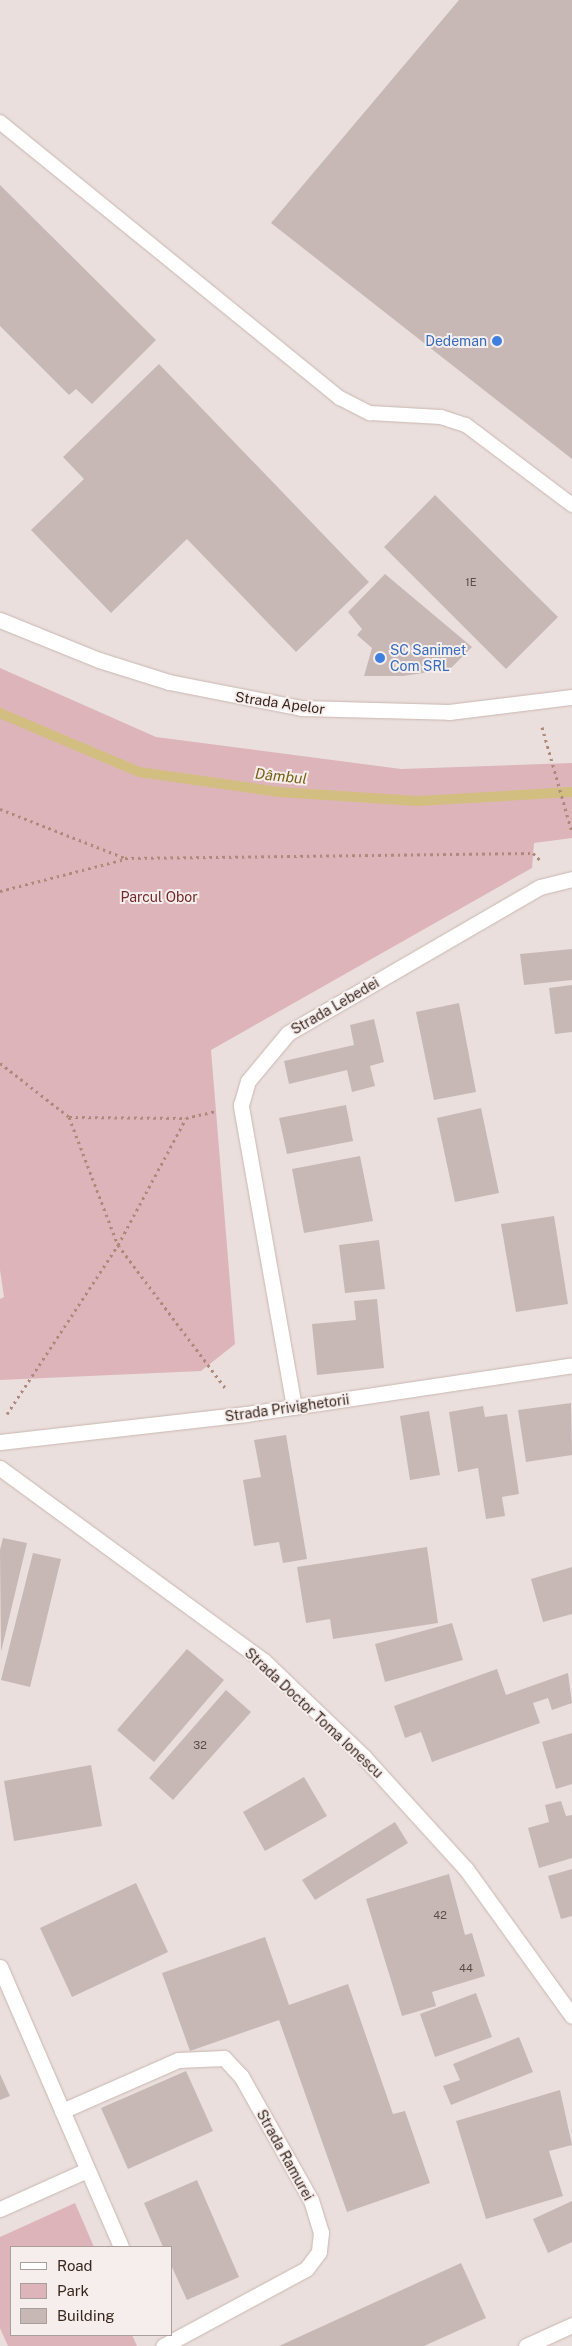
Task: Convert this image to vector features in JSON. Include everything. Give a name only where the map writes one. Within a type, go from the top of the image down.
[{"type":"street","name":"Strada Apelor","points":[[0,620],[99,660],[169,682],[301,708],[449,712],[572,697]]},
{"type":"street","name":"Strada Lebedei","points":[[294,1408],[241,1105],[248,1081],[260,1061],[288,1033],[540,887],[566,880]]},
{"type":"street","name":"Strada Privighetorii","points":[[0,1442],[294,1408],[572,1365]]},
{"type":"street","name":"Strada Doctor Toma Ionescu","points":[[0,1468],[264,1662],[364,1757],[466,1869],[572,2016]]},
{"type":"street","points":[[0,1967],[121,2246]]},
{"type":"street","name":"Strada Ramurei","points":[[62,2111],[178,2060],[224,2058],[241,2076],[311,2200],[321,2232],[319,2252],[306,2269],[163,2346]]},
{"type":"street","points":[[0,2208],[87,2170]]},
{"type":"street","points":[[526,2346],[572,2325]]},
{"type":"lane","points":[[0,122],[340,398],[370,413],[441,417],[466,424],[572,505]]},
{"type":"path","points":[[549,752],[572,832]]},
{"type":"path","points":[[0,809],[132,857]]},
{"type":"path","points":[[0,891],[132,857],[533,853],[566,880]]},
{"type":"path","points":[[0,1063],[69,1118],[118,1245],[246,1414]]},
{"type":"path","points":[[69,1118],[186,1118],[241,1105]]},
{"type":"path","points":[[5,1417],[118,1245],[186,1118]]},
{"type":"green space","name":"Parcul Obor","points":[[0,668],[156,737],[401,769],[572,763],[572,838],[534,843],[532,868],[211,1050],[235,1344],[201,1371],[0,1380],[0,1299],[4,1297],[0,1270]]},
{"type":"green space","points":[[75,2203],[94,2246],[10,2246],[10,2336],[132,2336],[137,2346],[8,2346],[0,2328],[0,2237]]},
{"type":"building","name":"Dedeman","points":[[459,0],[572,0],[572,459],[271,223]]},
{"type":"building","points":[[0,185],[156,340],[92,404],[76,389],[69,395],[0,326]]},
{"type":"building","points":[[159,364],[369,582],[296,652],[187,539],[111,613],[31,530],[84,479],[63,457]]},
{"type":"building","points":[[435,495],[558,617],[506,669],[384,547]]},
{"type":"building","points":[[385,574],[472,647],[450,669],[403,676],[364,676],[372,648],[357,635],[362,629],[348,612]]},
{"type":"building","points":[[572,949],[572,980],[524,985],[520,954]]},
{"type":"building","points":[[572,985],[572,1032],[555,1034],[549,988]]},
{"type":"building","points":[[459,1003],[476,1092],[434,1100],[416,1012]]},
{"type":"building","points":[[374,1019],[384,1062],[370,1066],[375,1086],[352,1092],[347,1070],[289,1084],[284,1061],[354,1045],[350,1025]]},
{"type":"building","points":[[346,1105],[353,1141],[287,1154],[279,1118]]},
{"type":"building","points":[[481,1108],[499,1193],[455,1202],[437,1118]]},
{"type":"building","points":[[360,1156],[373,1221],[304,1233],[292,1169]]},
{"type":"building","points":[[554,1216],[568,1304],[516,1312],[501,1224]]},
{"type":"building","points":[[379,1240],[385,1289],[345,1293],[339,1245]]},
{"type":"building","points":[[377,1299],[384,1368],[317,1375],[312,1324],[356,1320],[354,1301]]},
{"type":"building","points":[[571,1403],[572,1455],[526,1462],[518,1410]]},
{"type":"building","points":[[483,1406],[485,1417],[507,1414],[519,1494],[502,1497],[505,1516],[486,1519],[478,1468],[458,1472],[449,1412]]},
{"type":"building","points":[[429,1411],[440,1475],[410,1480],[400,1416]]},
{"type":"building","points":[[286,1435],[307,1559],[283,1563],[279,1542],[254,1546],[243,1480],[261,1477],[254,1440]]},
{"type":"building","points":[[3,1538],[27,1543],[1,1652],[0,1550]]},
{"type":"building","points":[[427,1547],[438,1623],[333,1639],[330,1619],[306,1623],[297,1567]]},
{"type":"building","points":[[33,1553],[61,1559],[30,1687],[1,1680]]},
{"type":"building","points":[[572,1567],[572,1614],[543,1622],[531,1579]]},
{"type":"building","points":[[452,1623],[463,1660],[385,1682],[375,1644]]},
{"type":"building","points":[[187,1649],[224,1680],[154,1762],[117,1730]]},
{"type":"building","points":[[497,1669],[506,1695],[568,1673],[572,1703],[552,1710],[548,1698],[533,1703],[540,1723],[432,1762],[421,1732],[405,1738],[394,1706]]},
{"type":"building","points":[[226,1690],[251,1712],[173,1800],[149,1778]]},
{"type":"building","points":[[572,1733],[572,1784],[556,1789],[542,1742]]},
{"type":"building","points":[[91,1765],[102,1826],[14,1841],[4,1781]]},
{"type":"building","points":[[304,1777],[327,1816],[265,1851],[243,1812]]},
{"type":"building","points":[[561,1801],[566,1816],[572,1815],[572,1858],[539,1868],[528,1828],[549,1822],[545,1805]]},
{"type":"building","points":[[395,1822],[408,1843],[315,1900],[302,1880]]},
{"type":"building","points":[[572,1869],[572,1916],[561,1919],[548,1876]]},
{"type":"building","points":[[449,1874],[465,1935],[472,1933],[485,1976],[432,1992],[436,2006],[402,2016],[366,1899]]},
{"type":"building","points":[[136,1883],[168,1952],[72,1997],[40,1928]]},
{"type":"building","points":[[265,1937],[289,2005],[348,1984],[393,2114],[405,2111],[430,2183],[347,2212],[279,2020],[190,2051],[162,1973]]},
{"type":"building","points":[[476,1993],[492,2037],[435,2057],[420,2014]]},
{"type":"building","points":[[519,2037],[533,2072],[451,2105],[443,2086],[460,2080],[453,2064]]},
{"type":"building","points":[[186,2071],[213,2131],[128,2169],[101,2108]]},
{"type":"building","points":[[0,2074],[10,2096],[0,2100]]},
{"type":"building","points":[[560,2090],[572,2145],[549,2151],[563,2196],[486,2219],[456,2121]]},
{"type":"building","points":[[197,2180],[239,2277],[187,2300],[172,2267],[172,2246],[163,2246],[144,2203]]},
{"type":"building","points":[[572,2201],[572,2242],[548,2253],[533,2219]]},
{"type":"building","points":[[461,2263],[486,2318],[424,2346],[279,2346]]},
{"type":"waterway","name":"Dâmbul","points":[[0,713],[139,772],[279,792],[417,801],[572,792]]},
{"type":"place","name":"Dedeman","points":[[497,341]]},
{"type":"place","name":"SC Sanimet Com SRL","points":[[380,658]]}]
